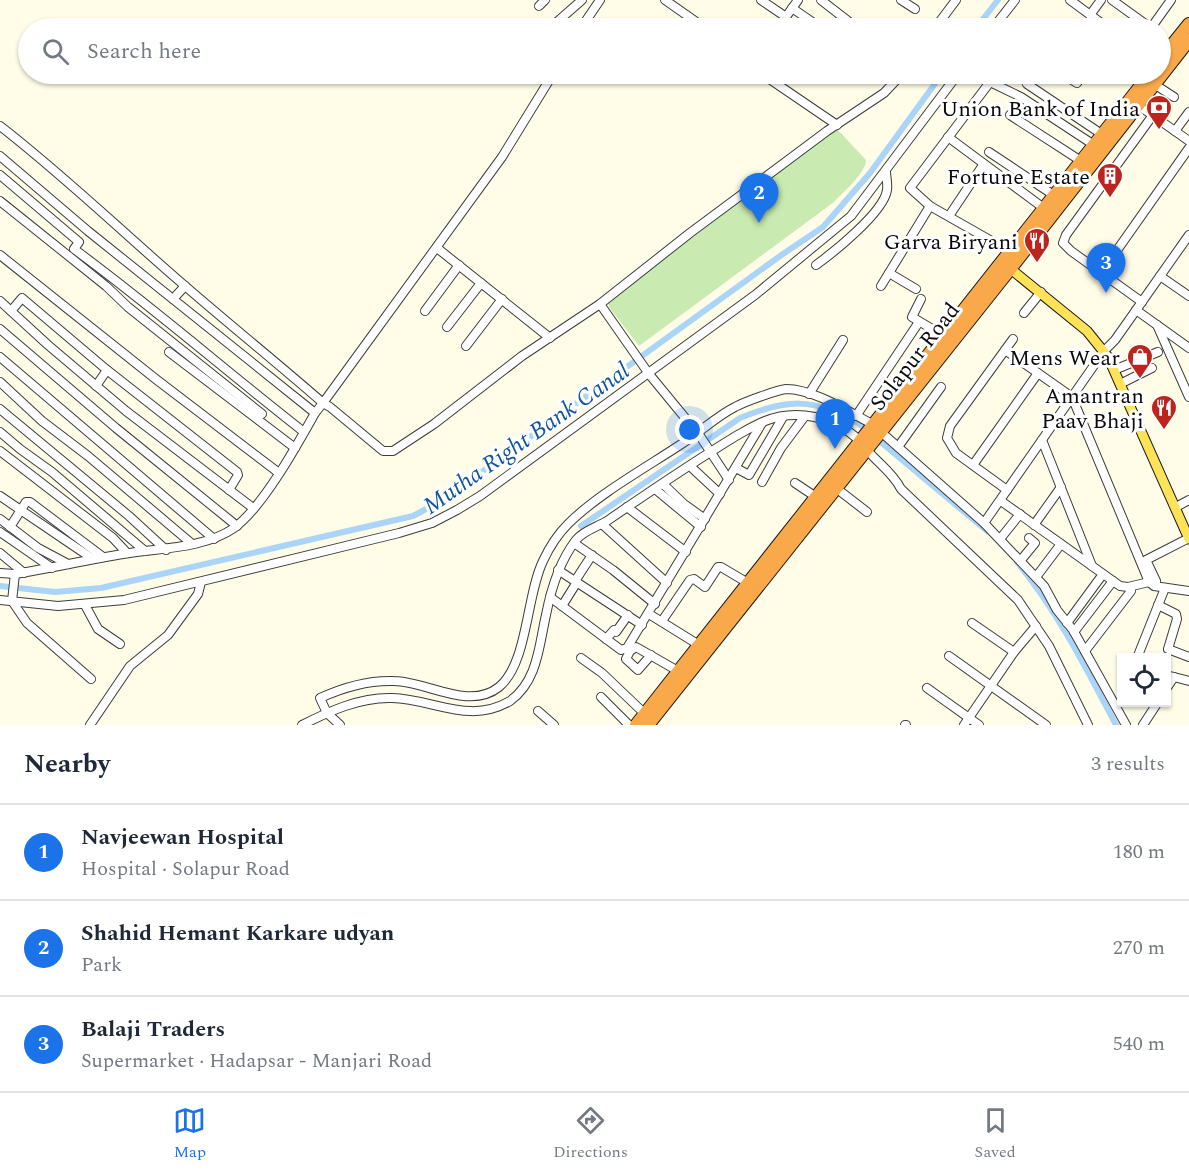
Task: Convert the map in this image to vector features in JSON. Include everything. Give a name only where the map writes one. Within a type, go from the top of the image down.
[{"type":"highway","points":[[1171,47],[1189,24]]},
{"type":"highway","name":"Solapur Road","points":[[1171,59],[1189,40]]},
{"type":"highway","name":"Solapur Road","points":[[646,720],[678,671],[816,497],[877,429],[1008,261],[1081,161],[1148,84]]},
{"type":"highway","name":"Solapur Road","points":[[877,429],[944,336],[1138,105],[1149,84]]},
{"type":"highway","name":"Solapur Road","points":[[636,725],[646,720],[836,488],[865,444]]},
{"type":"main road","points":[[1008,261],[1087,331],[1104,351],[1189,537]]},
{"type":"street","points":[[561,18],[582,0]]},
{"type":"street","points":[[588,18],[600,0]]},
{"type":"street","points":[[665,0],[691,18]]},
{"type":"street","points":[[761,0],[786,17],[798,0]]},
{"type":"street","points":[[821,0],[844,18]]},
{"type":"street","points":[[901,0],[915,9]]},
{"type":"street","points":[[942,18],[956,0]]},
{"type":"street","points":[[1001,18],[1015,0]]},
{"type":"street","points":[[1071,0],[1092,18]]},
{"type":"street","points":[[1090,15],[1101,0]]},
{"type":"street","points":[[1112,0],[1137,18]]},
{"type":"street","points":[[1158,18],[1171,0]]},
{"type":"street","points":[[792,8],[806,18]]},
{"type":"street","points":[[0,573],[15,577],[24,573],[103,557],[166,550],[214,539],[237,525],[279,473],[315,412],[502,157],[547,84]]},
{"type":"street","points":[[777,84],[837,125]]},
{"type":"street","points":[[0,126],[52,166],[184,286],[267,353],[323,403],[330,406],[383,451],[393,451],[434,424],[522,356],[600,304],[690,233],[884,93],[893,84]]},
{"type":"street","points":[[0,600],[13,598],[58,606],[124,600],[312,555],[432,523],[457,510],[755,295],[851,216],[950,84]]},
{"type":"street","points":[[988,84],[910,188],[930,206],[949,216],[1008,261]]},
{"type":"street","points":[[994,84],[1021,97],[1094,146]]},
{"type":"street","points":[[1027,84],[1102,135]]},
{"type":"street","points":[[1158,84],[1174,98]]},
{"type":"street","points":[[1138,105],[1189,141]]},
{"type":"street","points":[[1175,131],[1189,112]]},
{"type":"street","points":[[1142,302],[1063,243],[1066,235],[1153,115]]},
{"type":"street","points":[[1010,116],[1081,161]]},
{"type":"street","points":[[948,137],[1045,209]]},
{"type":"street","points":[[1101,273],[1189,148]]},
{"type":"street","points":[[988,152],[1054,196]]},
{"type":"street","points":[[0,156],[88,231],[315,412]]},
{"type":"street","points":[[949,216],[983,165]]},
{"type":"street","points":[[816,265],[872,216],[888,189],[885,171]]},
{"type":"street","points":[[0,175],[79,242],[74,249],[122,284],[304,432]]},
{"type":"street","points":[[0,201],[262,414]]},
{"type":"street","points":[[881,286],[930,206]]},
{"type":"street","points":[[984,523],[1104,351],[1115,340],[1160,276],[1186,245],[1189,235]]},
{"type":"street","points":[[437,248],[550,338]]},
{"type":"street","points":[[0,255],[156,380],[279,473]]},
{"type":"street","points":[[425,311],[459,265]]},
{"type":"street","points":[[889,273],[916,289]]},
{"type":"street","points":[[1160,276],[1189,296]]},
{"type":"street","points":[[447,327],[481,283]]},
{"type":"street","points":[[173,299],[184,286]]},
{"type":"street","points":[[1024,314],[1041,292]]},
{"type":"street","points":[[11,311],[22,298],[107,370],[237,472],[238,475],[229,490]]},
{"type":"street","points":[[466,346],[502,299]]},
{"type":"street","points":[[921,299],[911,316],[944,336]]},
{"type":"street","points":[[0,301],[126,411],[252,508]]},
{"type":"street","points":[[600,304],[647,372],[699,435],[729,480]]},
{"type":"street","points":[[1136,310],[1189,348]]},
{"type":"street","points":[[856,416],[919,322]]},
{"type":"street","points":[[1157,325],[1189,397]]},
{"type":"street","points":[[0,329],[116,428],[237,525]]},
{"type":"street","points":[[1007,490],[956,453],[946,438],[950,426],[1013,339]]},
{"type":"street","points":[[809,394],[843,340]]},
{"type":"street","points":[[1005,350],[1072,397],[1154,586],[1189,591]]},
{"type":"street","points":[[169,351],[295,448]]},
{"type":"street","points":[[1114,370],[1158,352]]},
{"type":"street","points":[[0,357],[214,539]]},
{"type":"street","points":[[1120,384],[1152,368]]},
{"type":"street","points":[[96,386],[107,370]]},
{"type":"street","points":[[973,465],[1038,373]]},
{"type":"street","points":[[0,382],[42,421],[88,456],[190,543]]},
{"type":"street","points":[[898,447],[941,387]]},
{"type":"street","points":[[340,725],[327,713],[320,698],[347,686],[377,681],[405,682],[461,696],[488,694],[498,688],[506,680],[517,659],[537,574],[555,539],[578,515],[699,435],[734,407],[780,390],[809,394],[856,416],[877,429],[984,523],[1044,586],[1085,651],[1126,725]]},
{"type":"street","points":[[0,409],[129,516],[166,550]]},
{"type":"street","points":[[762,482],[781,448],[805,416]]},
{"type":"street","points":[[302,725],[327,713],[368,699],[402,699],[460,714],[486,711],[501,706],[517,696],[528,680],[538,655],[558,570],[580,537],[690,466],[708,450],[763,422],[783,417],[805,416],[829,420],[865,444],[896,478],[901,489],[1018,600],[1050,646],[1088,725]]},
{"type":"street","points":[[736,468],[749,475],[783,417]]},
{"type":"street","points":[[550,597],[624,650],[630,645],[649,614],[763,422]]},
{"type":"street","points":[[0,432],[69,486],[145,551]]},
{"type":"street","points":[[1042,440],[1092,566]]},
{"type":"street","points":[[0,451],[113,538],[127,553]]},
{"type":"street","points":[[43,465],[52,453]]},
{"type":"street","points":[[690,466],[720,494]]},
{"type":"street","points":[[795,483],[816,497]]},
{"type":"street","points":[[663,484],[703,523]]},
{"type":"street","points":[[60,496],[69,486]]},
{"type":"street","points":[[1034,525],[1061,487]]},
{"type":"street","points":[[836,488],[867,512]]},
{"type":"street","points":[[655,489],[703,523]]},
{"type":"street","points":[[0,496],[93,559]]},
{"type":"street","points":[[1176,507],[1189,500]]},
{"type":"street","points":[[1001,501],[1124,588],[1153,582]]},
{"type":"street","points":[[10,527],[26,502],[30,502],[103,557]]},
{"type":"street","points":[[627,507],[686,552]]},
{"type":"street","points":[[1000,539],[1020,514]]},
{"type":"street","points":[[0,519],[38,548],[68,564]]},
{"type":"street","points":[[602,524],[667,583]]},
{"type":"street","points":[[0,532],[52,568]]},
{"type":"street","points":[[1153,582],[1146,560],[1189,537]]},
{"type":"street","points":[[1021,560],[1035,543],[1029,538]]},
{"type":"street","points":[[574,543],[655,604]]},
{"type":"street","points":[[1036,577],[1061,544]]},
{"type":"street","points":[[0,553],[24,573]]},
{"type":"street","points":[[562,606],[592,555]]},
{"type":"street","points":[[662,621],[690,580],[694,579],[702,587],[707,586],[718,567],[722,567],[748,583]]},
{"type":"street","points":[[558,570],[642,625]]},
{"type":"street","points":[[1067,623],[1103,574]]},
{"type":"street","points":[[15,577],[13,598],[30,627],[91,679]]},
{"type":"street","points":[[90,725],[130,666],[168,635],[198,594],[201,582]]},
{"type":"street","points":[[1074,633],[1113,582]]},
{"type":"street","points":[[1139,653],[1165,588]]},
{"type":"street","points":[[1085,651],[1131,591]]},
{"type":"street","points":[[85,605],[98,629],[120,644]]},
{"type":"street","points":[[1158,605],[1176,614],[1177,619],[1168,649],[1189,657]]},
{"type":"street","points":[[649,614],[699,645]]},
{"type":"street","points":[[606,639],[614,630],[616,632],[628,615]]},
{"type":"street","points":[[972,622],[1014,652]]},
{"type":"street","points":[[966,721],[1014,652],[1036,626]]},
{"type":"street","points":[[651,655],[678,671]]},
{"type":"street","points":[[949,656],[1046,725]]},
{"type":"street","points":[[581,658],[602,673],[646,720]]},
{"type":"street","points":[[1171,676],[1189,681]]},
{"type":"street","points":[[927,688],[966,721],[979,725]]},
{"type":"street","points":[[601,697],[629,725]]},
{"type":"street","points":[[1143,725],[1155,707]]},
{"type":"street","points":[[538,711],[554,725]]},
{"type":"green space","points":[[837,129],[866,160],[862,171],[853,182],[834,202],[639,346],[609,307],[608,301]]},
{"type":"waterway","name":"Mutha Right Bank Canal","points":[[984,18],[998,0]]},
{"type":"waterway","name":"Mutha Right Bank Canal","points":[[0,586],[55,592],[101,588],[413,516],[443,500],[823,227],[870,173],[935,84]]},
{"type":"waterway","points":[[581,526],[740,418],[772,407],[800,404],[827,409],[858,423],[987,531]]},
{"type":"waterway","points":[[1017,562],[1046,601],[1116,725]]},
{"type":"place","name":"Union Bank of India","points":[[1159,131]]},
{"type":"place","name":"Fortune Estate","points":[[1110,199]]},
{"type":"place","name":"Shahid Hemant Karkare udyan","points":[[759,223]]},
{"type":"place","name":"Garva Biryani","points":[[1037,264]]},
{"type":"place","name":"Balaji Traders","points":[[1106,293]]},
{"type":"place","name":"Mens Wear","points":[[1140,380]]},
{"type":"place","name":"Amantran Paav Bhaji","points":[[1164,431]]},
{"type":"place","name":"Navjeewan Hospital","points":[[835,449]]}]
